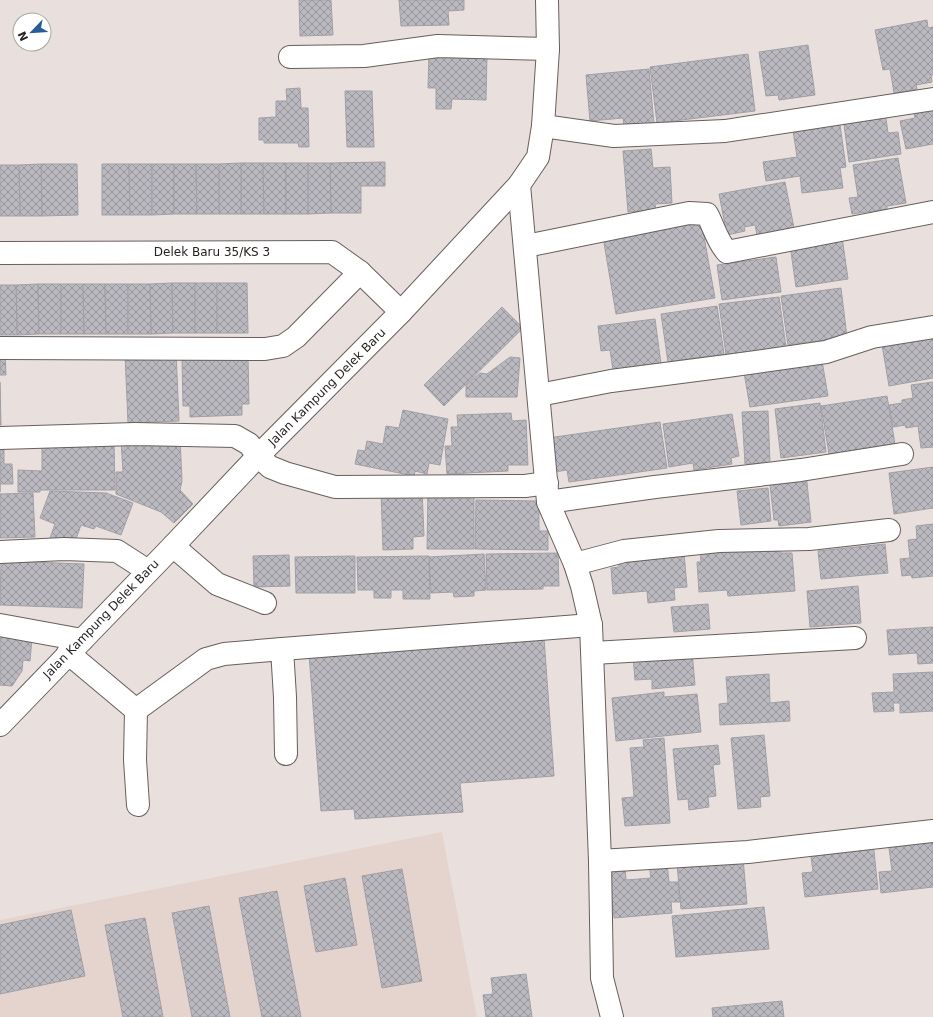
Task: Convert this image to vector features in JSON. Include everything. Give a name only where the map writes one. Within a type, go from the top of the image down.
[{"type":"street","name":"Jalan Kampung Delek Baru","points":[[0,725],[258,456],[401,312],[519,185],[538,157],[543,126],[548,49],[548,0]]},
{"type":"street","points":[[290,57],[364,56],[438,46],[548,49]]},
{"type":"street","points":[[543,126],[614,136],[725,131],[933,99]]},
{"type":"street","points":[[519,185],[526,246],[548,492],[575,564],[592,625],[600,861],[602,978],[612,1017]]},
{"type":"street","points":[[526,246],[689,213],[707,214],[721,245],[727,252],[933,212]]},
{"type":"street","name":"Delek Baru 35/KS 3","points":[[0,252],[332,252],[360,272],[401,312]]},
{"type":"street","points":[[0,348],[265,349],[283,346],[296,337],[360,272]]},
{"type":"street","points":[[539,395],[610,381],[826,352],[872,337],[933,327]]},
{"type":"street","points":[[0,438],[135,434],[234,436],[249,444],[258,456],[270,467],[285,473],[335,487],[525,486],[548,492],[655,487],[801,470],[902,454]]},
{"type":"street","points":[[575,564],[624,551],[719,541],[809,539],[889,530]]},
{"type":"street","points":[[173,546],[217,584],[265,603]]},
{"type":"street","points":[[0,552],[64,549],[117,551],[148,571]]},
{"type":"street","points":[[0,625],[75,647],[136,710],[135,760],[138,805]]},
{"type":"street","points":[[136,710],[206,659],[224,654],[592,625]]},
{"type":"street","points":[[593,653],[854,638]]},
{"type":"street","points":[[282,649],[286,754]]},
{"type":"street","points":[[600,861],[748,852],[933,831]]},
{"type":"shaded area","points":[[442,832],[477,1017],[0,1017],[0,920]]},
{"type":"building","points":[[299,0],[331,0],[333,35],[300,36]]},
{"type":"building","points":[[399,0],[464,0],[464,10],[448,11],[449,25],[401,26]]},
{"type":"building","points":[[927,20],[928,28],[933,27],[932,82],[916,85],[917,89],[894,93],[890,69],[883,70],[875,30]]},
{"type":"building","points":[[808,45],[815,95],[779,100],[778,95],[766,96],[759,52]]},
{"type":"building","points":[[429,53],[487,55],[486,100],[452,99],[451,109],[436,109],[436,88],[428,88]]},
{"type":"building","points":[[748,54],[755,111],[657,123],[650,67]]},
{"type":"building","points":[[649,69],[654,124],[624,126],[623,118],[590,121],[586,75]]},
{"type":"building","points":[[300,88],[301,108],[308,108],[309,147],[299,147],[298,143],[264,143],[264,140],[259,140],[259,118],[276,117],[276,101],[287,101],[286,89]]},
{"type":"building","points":[[345,91],[372,91],[374,147],[347,147]]},
{"type":"building","points":[[933,102],[933,144],[906,149],[900,121],[915,118],[913,106]]},
{"type":"building","points":[[885,111],[888,133],[898,132],[901,154],[849,162],[843,117]]},
{"type":"building","points":[[839,118],[846,167],[840,168],[843,188],[802,193],[800,176],[766,181],[763,162],[797,157],[792,124]]},
{"type":"building","points":[[651,149],[653,168],[670,167],[672,203],[655,204],[656,210],[628,212],[623,151]]},
{"type":"building","points":[[898,158],[906,203],[887,206],[887,209],[852,214],[849,198],[858,197],[853,165]]},
{"type":"building","points":[[385,162],[385,186],[361,186],[361,213],[331,213],[330,163]]},
{"type":"building","points":[[241,163],[263,163],[264,214],[241,214]]},
{"type":"building","points":[[241,163],[241,214],[219,214],[219,164]]},
{"type":"building","points":[[263,163],[286,163],[286,214],[264,214]]},
{"type":"building","points":[[286,163],[308,163],[308,214],[286,214]]},
{"type":"building","points":[[308,163],[330,163],[331,213],[308,214]]},
{"type":"building","points":[[41,164],[77,164],[78,215],[42,216]]},
{"type":"building","points":[[41,164],[42,216],[20,216],[19,165]]},
{"type":"building","points":[[102,164],[129,164],[130,215],[102,215]]},
{"type":"building","points":[[129,164],[152,164],[152,215],[130,215]]},
{"type":"building","points":[[152,164],[174,164],[174,214],[152,215]]},
{"type":"building","points":[[174,164],[196,164],[197,214],[174,214]]},
{"type":"building","points":[[196,164],[219,164],[219,214],[197,214]]},
{"type":"building","points":[[0,165],[19,165],[20,216],[0,216]]},
{"type":"building","points":[[785,182],[794,228],[757,235],[755,225],[744,227],[745,231],[727,235],[719,194]]},
{"type":"building","points":[[700,214],[715,298],[616,314],[602,231]]},
{"type":"building","points":[[842,237],[848,279],[796,287],[790,245]]},
{"type":"building","points":[[776,257],[781,292],[722,300],[717,265]]},
{"type":"building","points":[[172,283],[173,333],[151,334],[150,284]]},
{"type":"building","points":[[172,283],[195,283],[195,333],[173,333]]},
{"type":"building","points":[[195,283],[217,283],[217,333],[195,333]]},
{"type":"building","points":[[217,283],[247,283],[248,333],[217,333]]},
{"type":"building","points":[[38,284],[39,334],[17,335],[16,285]]},
{"type":"building","points":[[38,284],[61,284],[61,334],[39,334]]},
{"type":"building","points":[[61,284],[83,284],[84,334],[61,334]]},
{"type":"building","points":[[83,284],[105,284],[106,334],[84,334]]},
{"type":"building","points":[[105,284],[128,284],[128,334],[106,334]]},
{"type":"building","points":[[128,284],[150,284],[151,334],[128,334]]},
{"type":"building","points":[[0,285],[16,285],[17,335],[0,335]]},
{"type":"building","points":[[841,288],[847,337],[788,345],[781,296]]},
{"type":"building","points":[[779,297],[786,347],[726,355],[719,304]]},
{"type":"building","points":[[717,306],[724,354],[668,362],[661,314]]},
{"type":"building","points":[[502,307],[523,328],[444,406],[424,385]]},
{"type":"building","points":[[655,319],[661,364],[613,370],[610,350],[601,351],[598,326]]},
{"type":"building","points":[[933,330],[933,378],[889,386],[881,339]]},
{"type":"building","points":[[176,352],[179,421],[128,423],[125,354]]},
{"type":"building","points":[[5,353],[6,375],[0,375],[0,354]]},
{"type":"building","points":[[821,355],[828,396],[750,407],[743,367]]},
{"type":"building","points":[[248,357],[249,404],[242,404],[242,415],[190,417],[190,406],[183,406],[182,359]]},
{"type":"building","points":[[510,357],[520,358],[517,397],[466,397],[466,385],[480,373],[487,374]]},
{"type":"building","points":[[0,382],[1,425],[0,425]]},
{"type":"building","points":[[933,382],[933,447],[921,448],[918,426],[906,428],[905,425],[893,427],[889,405],[902,403],[902,400],[913,398],[911,385]]},
{"type":"building","points":[[887,396],[895,444],[829,454],[821,406]]},
{"type":"building","points":[[820,403],[826,452],[781,458],[775,409]]},
{"type":"building","points":[[403,410],[448,419],[440,465],[429,463],[427,474],[415,471],[414,476],[355,464],[358,450],[365,451],[367,441],[383,444],[386,426],[399,428]]},
{"type":"building","points":[[768,411],[770,463],[745,464],[742,412]]},
{"type":"building","points":[[511,413],[512,421],[526,420],[528,465],[508,465],[508,471],[447,474],[445,446],[452,446],[451,427],[458,427],[457,415]]},
{"type":"building","points":[[732,414],[739,456],[731,458],[732,464],[694,470],[693,463],[669,467],[663,424]]},
{"type":"building","points":[[660,422],[667,468],[569,482],[567,470],[554,472],[548,438]]},
{"type":"building","points":[[180,438],[182,481],[180,490],[193,504],[174,523],[161,512],[116,494],[116,472],[123,472],[121,441]]},
{"type":"building","points":[[42,442],[114,442],[115,490],[40,490],[40,492],[18,492],[18,470],[42,471]]},
{"type":"building","points":[[0,443],[4,443],[4,464],[12,464],[13,484],[0,484]]},
{"type":"building","points":[[933,467],[933,508],[894,514],[889,473]]},
{"type":"building","points":[[806,473],[811,522],[779,526],[778,520],[774,520],[769,476]]},
{"type":"building","points":[[428,486],[474,486],[474,549],[427,549]]},
{"type":"building","points":[[768,488],[771,521],[741,525],[737,491]]},
{"type":"building","points":[[422,489],[424,536],[413,537],[413,549],[383,550],[381,491]]},
{"type":"building","points":[[50,491],[106,493],[133,503],[121,535],[96,526],[94,529],[81,525],[73,547],[50,538],[55,524],[40,518]]},
{"type":"building","points":[[33,493],[35,537],[0,538],[0,494]]},
{"type":"building","points":[[476,500],[539,501],[539,531],[548,531],[548,550],[475,549]]},
{"type":"building","points":[[933,524],[933,576],[912,578],[911,575],[902,576],[900,559],[910,558],[908,540],[917,539],[916,526]]},
{"type":"building","points":[[779,543],[780,553],[792,553],[795,591],[728,596],[727,590],[699,592],[697,562],[701,562],[700,548]]},
{"type":"building","points":[[885,544],[888,573],[821,579],[818,551]]},
{"type":"building","points":[[558,553],[559,586],[543,586],[543,589],[487,590],[486,554]]},
{"type":"building","points":[[684,553],[687,587],[674,588],[675,600],[648,603],[647,591],[613,594],[611,568],[619,567],[618,559]]},
{"type":"building","points":[[484,554],[486,590],[474,591],[474,596],[454,597],[453,592],[431,593],[429,557]]},
{"type":"building","points":[[289,555],[290,586],[254,587],[253,556]]},
{"type":"building","points":[[355,556],[355,593],[296,593],[295,557]]},
{"type":"building","points":[[429,556],[430,599],[403,599],[403,590],[391,590],[391,598],[374,598],[374,590],[358,590],[357,557]]},
{"type":"building","points":[[1,561],[84,564],[82,608],[0,605]]},
{"type":"building","points":[[858,586],[861,623],[810,627],[807,591]]},
{"type":"building","points":[[708,604],[710,629],[674,632],[671,607]]},
{"type":"building","points":[[933,627],[933,663],[918,664],[917,653],[889,655],[887,630]]},
{"type":"building","points":[[0,635],[32,638],[30,661],[23,660],[22,671],[12,686],[0,685]]},
{"type":"building","points":[[544,638],[554,776],[460,783],[463,812],[355,819],[354,809],[321,811],[309,654]]},
{"type":"building","points":[[692,651],[695,685],[652,689],[652,679],[635,680],[633,656]]},
{"type":"building","points":[[933,672],[933,711],[900,713],[900,703],[893,703],[894,711],[874,712],[872,693],[894,692],[893,674]]},
{"type":"building","points":[[769,674],[770,703],[789,701],[790,721],[720,725],[719,704],[728,703],[726,677]]},
{"type":"building","points":[[664,692],[664,697],[697,694],[701,732],[616,741],[612,698]]},
{"type":"building","points":[[764,735],[770,796],[760,797],[761,807],[738,809],[731,738]]},
{"type":"building","points":[[664,738],[670,823],[625,826],[622,798],[634,797],[630,748],[644,747],[643,740]]},
{"type":"building","points":[[718,745],[720,764],[713,765],[716,796],[708,797],[709,807],[689,810],[688,799],[678,800],[673,749]]},
{"type":"building","points":[[933,835],[933,887],[881,893],[879,872],[892,871],[888,840]]},
{"type":"building","points":[[873,842],[878,889],[805,897],[802,873],[813,872],[810,849]]},
{"type":"building","points":[[743,858],[747,904],[681,909],[677,864]]},
{"type":"building","points":[[667,863],[669,882],[678,882],[680,902],[671,902],[672,913],[614,918],[609,869],[625,868],[626,880],[651,878],[649,865]]},
{"type":"building","points":[[402,869],[422,981],[382,988],[362,876]]},
{"type":"building","points":[[345,878],[357,945],[316,952],[304,886]]},
{"type":"building","points":[[277,891],[301,1017],[262,1017],[239,898]]},
{"type":"building","points":[[209,906],[230,1017],[192,1017],[172,913]]},
{"type":"building","points":[[764,907],[769,949],[676,957],[672,916]]},
{"type":"building","points":[[71,910],[85,976],[0,994],[0,925]]},
{"type":"building","points":[[145,918],[163,1017],[123,1017],[105,925]]},
{"type":"building","points":[[526,974],[532,1017],[486,1017],[483,995],[493,994],[491,978]]},
{"type":"building","points":[[782,1001],[784,1017],[713,1017],[712,1008]]}]
